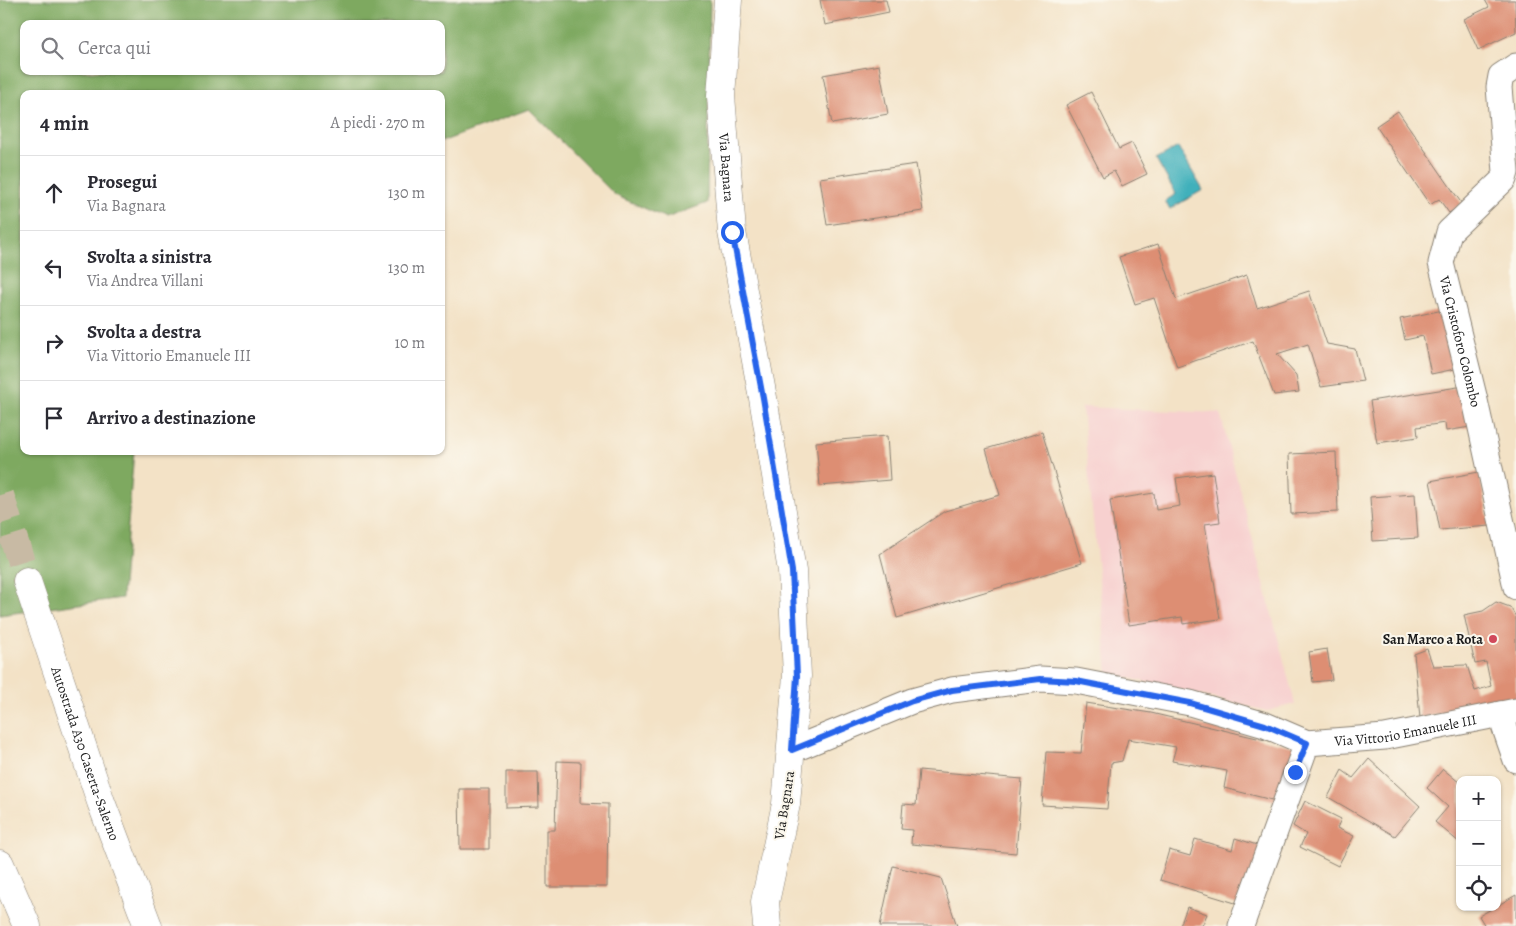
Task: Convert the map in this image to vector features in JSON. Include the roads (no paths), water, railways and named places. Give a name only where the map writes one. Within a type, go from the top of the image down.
[{"type":"main road","name":"Via Bagnara","points":[[728,0],[721,96],[732,232],[763,398],[792,571],[797,676],[786,804],[765,902],[767,926]]},
{"type":"main road","name":"Autostrada A30 Caserta-Salerno","points":[[27,581],[101,802],[148,926]]},
{"type":"main road","points":[[0,864],[27,926]]},
{"type":"street","name":"Via Cristoforo Colombo","points":[[1516,66],[1500,76],[1499,87],[1506,172],[1504,179],[1449,232],[1441,263],[1474,396],[1516,587]]},
{"type":"street","points":[[792,750],[912,701],[952,690],[1040,679],[1076,681],[1190,703],[1265,725],[1307,743],[1241,926]]},
{"type":"street","points":[[1508,712],[1516,760]]},
{"type":"street","name":"Via Vittorio Emanuele III","points":[[1307,743],[1384,736],[1508,712]]},
{"type":"water","points":[[1178,147],[1203,190],[1170,209],[1165,201],[1176,194],[1156,159]]},
{"type":"tunnel","points":[[0,495],[27,581]]},
{"type":"place","name":"San Marco a Rota","points":[[1493,639]]}]
